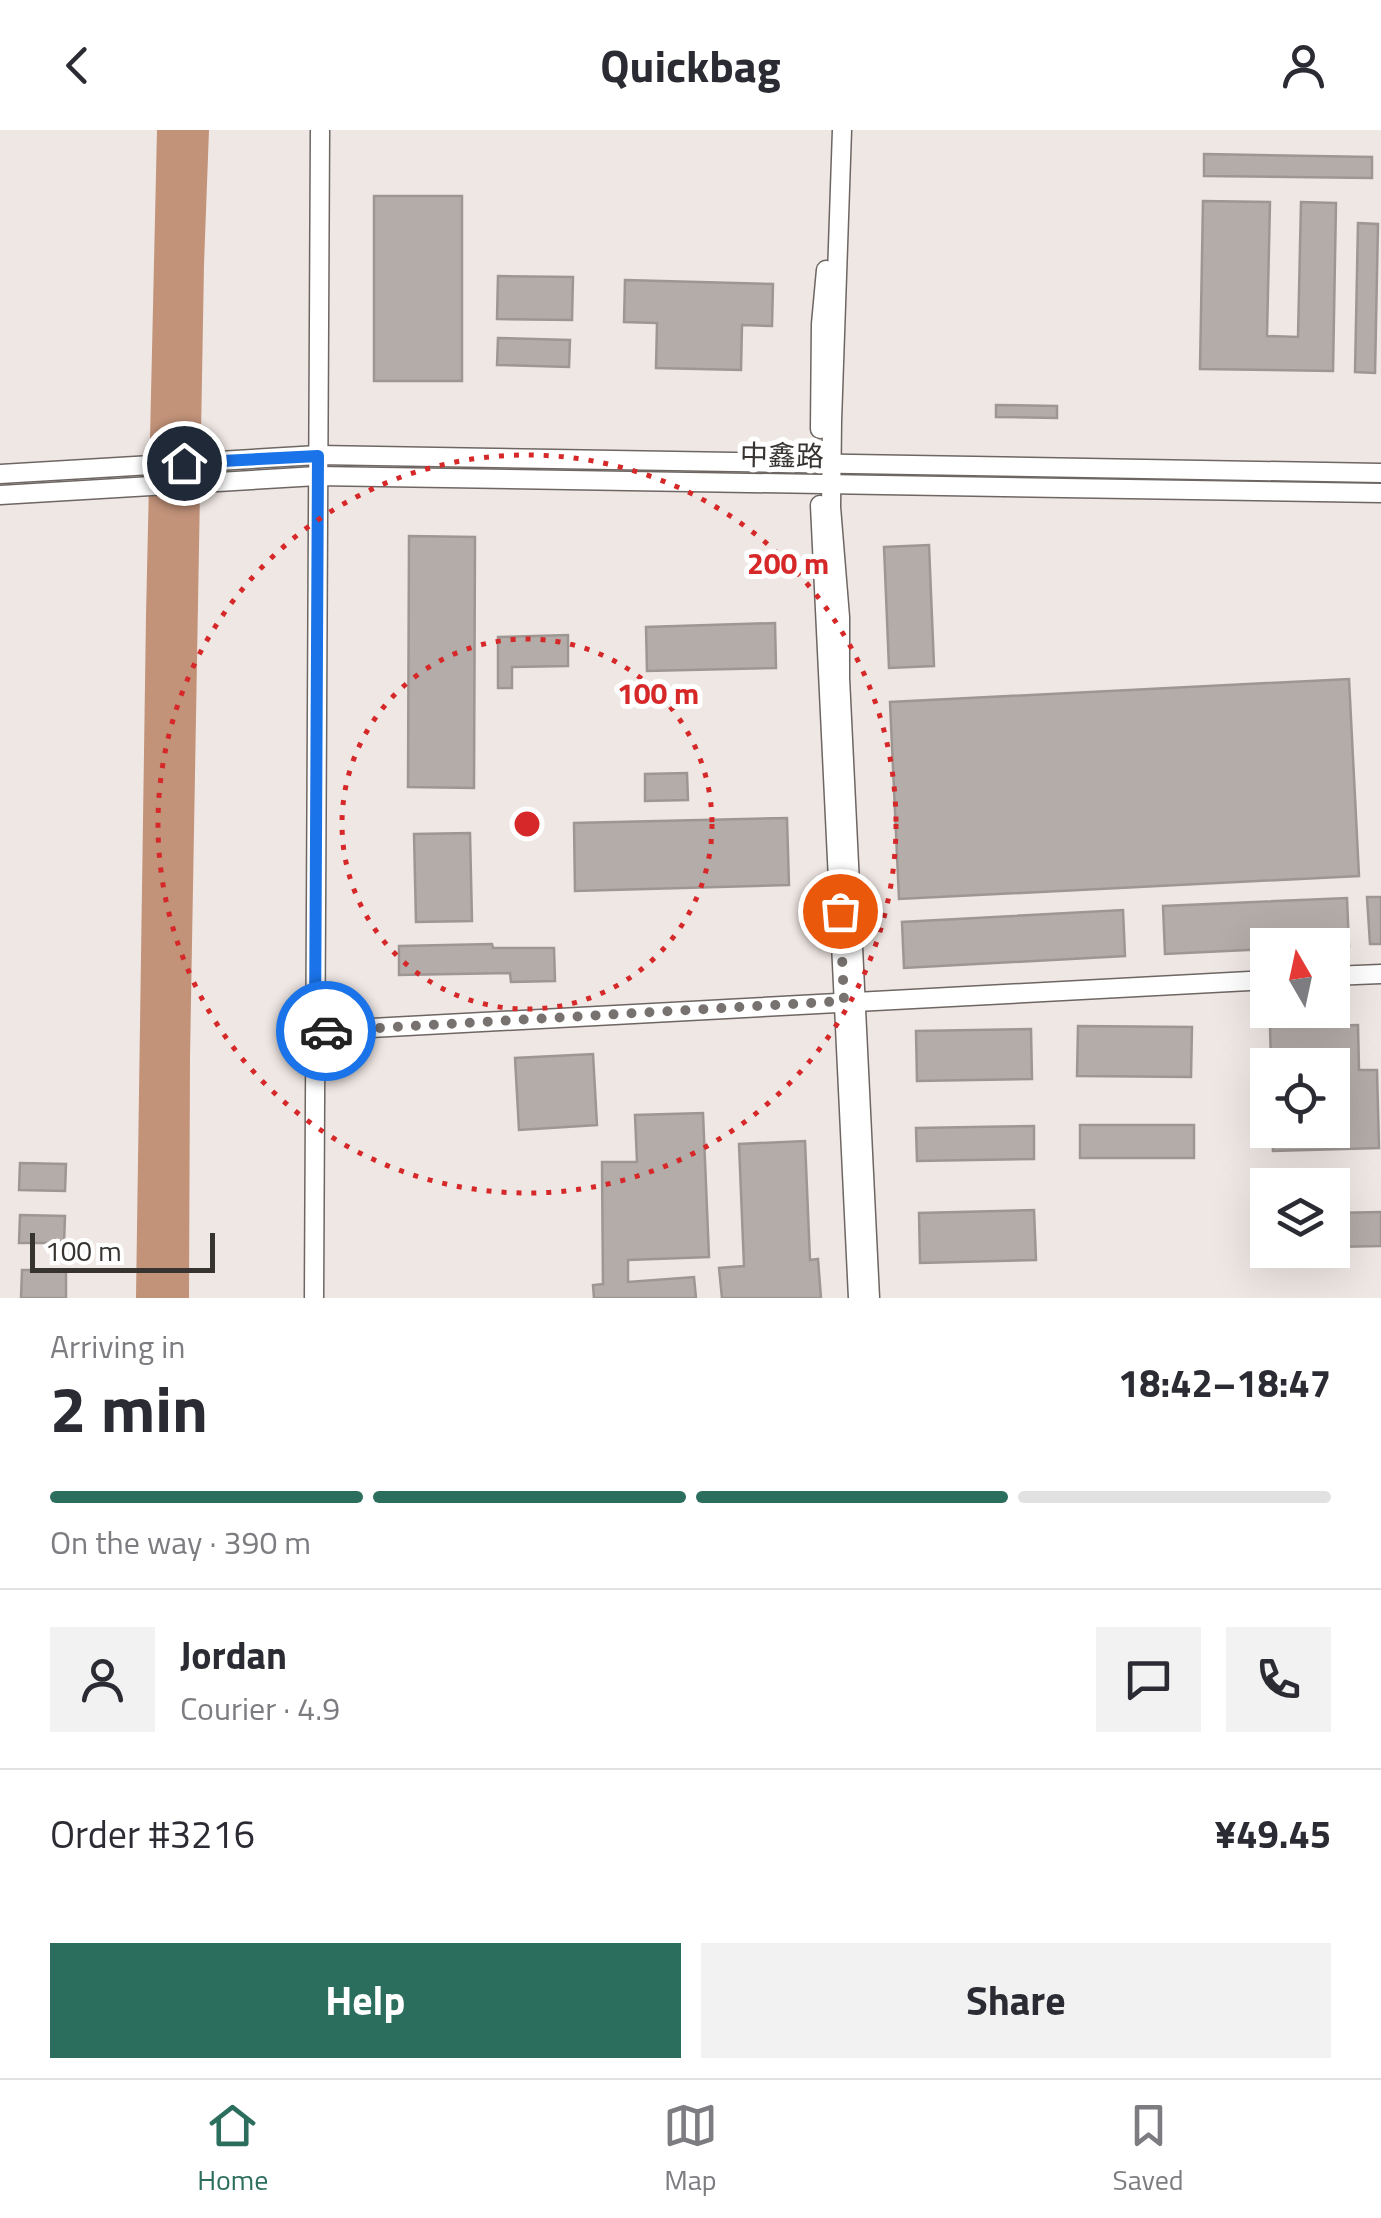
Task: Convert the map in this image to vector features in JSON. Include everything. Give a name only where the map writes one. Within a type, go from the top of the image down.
[{"type":"street","points":[[314,1298],[320,130]]},
{"type":"street","points":[[830,130],[821,324],[850,1001],[858,1298]]},
{"type":"street","points":[[826,463],[842,130]]},
{"type":"street","name":"中鑫路","points":[[0,474],[318,456],[1381,473]]},
{"type":"street","name":"中鑫路","points":[[0,495],[318,476],[1381,493]]},
{"type":"street","points":[[1350,975],[1381,974]]},
{"type":"street","points":[[315,1032],[1250,981]]},
{"type":"street","points":[[850,1001],[870,1298]]},
{"type":"shaded area","points":[[157,130],[209,130],[190,1057],[189,1298],[136,1298]]},
{"type":"building","points":[[1204,154],[1372,157],[1372,178],[1204,176]]},
{"type":"building","points":[[374,196],[462,196],[462,381],[374,381]]},
{"type":"building","points":[[1203,201],[1270,202],[1267,336],[1298,337],[1301,202],[1336,203],[1333,371],[1200,369]]},
{"type":"building","points":[[1358,223],[1378,224],[1375,373],[1355,372]]},
{"type":"building","points":[[498,276],[573,277],[572,320],[497,319]]},
{"type":"building","points":[[625,280],[773,284],[772,326],[742,325],[741,370],[656,368],[657,323],[624,322]]},
{"type":"building","points":[[498,338],[570,340],[569,367],[497,365]]},
{"type":"building","points":[[996,405],[1057,406],[1057,418],[996,417]]},
{"type":"building","points":[[409,536],[475,537],[474,788],[408,787]]},
{"type":"building","points":[[929,545],[934,666],[889,668],[884,547]]},
{"type":"building","points":[[775,623],[776,668],[647,671],[646,627]]},
{"type":"building","points":[[568,635],[568,666],[512,667],[512,688],[498,688],[498,637]]},
{"type":"building","points":[[1349,679],[1359,876],[899,899],[890,702]]},
{"type":"building","points":[[687,773],[688,800],[645,801],[645,774]]},
{"type":"building","points":[[787,818],[789,885],[575,891],[574,823]]},
{"type":"building","points":[[470,833],[472,921],[416,922],[414,834]]},
{"type":"building","points":[[1367,897],[1381,897],[1381,944],[1370,944]]},
{"type":"building","points":[[1347,898],[1348,928],[1250,928],[1250,950],[1165,954],[1163,906]]},
{"type":"building","points":[[1123,910],[1125,956],[904,968],[902,922]]},
{"type":"building","points":[[492,944],[493,948],[554,948],[555,981],[511,982],[510,973],[399,975],[399,946]]},
{"type":"building","points":[[1358,1025],[1359,1070],[1377,1070],[1379,1148],[1273,1151],[1273,1148],[1350,1148],[1350,1048],[1271,1048],[1270,1028]]},
{"type":"building","points":[[1078,1026],[1192,1027],[1191,1077],[1077,1076]]},
{"type":"building","points":[[1031,1029],[1032,1079],[917,1081],[916,1031]]},
{"type":"building","points":[[593,1054],[597,1125],[519,1130],[515,1058]]},
{"type":"building","points":[[703,1113],[709,1257],[628,1260],[628,1282],[694,1277],[696,1298],[594,1298],[593,1285],[603,1284],[602,1162],[637,1162],[635,1115]]},
{"type":"building","points":[[1080,1125],[1194,1125],[1194,1158],[1080,1158]]},
{"type":"building","points":[[1034,1126],[1034,1159],[917,1161],[916,1128]]},
{"type":"building","points":[[805,1141],[810,1260],[818,1259],[821,1298],[722,1298],[719,1268],[744,1266],[739,1144]]},
{"type":"building","points":[[20,1163],[66,1164],[65,1191],[19,1190]]},
{"type":"building","points":[[1034,1210],[1036,1260],[920,1263],[919,1213]]},
{"type":"building","points":[[1381,1212],[1381,1246],[1350,1247],[1350,1213]]},
{"type":"building","points":[[20,1215],[65,1216],[64,1243],[19,1243]]},
{"type":"building","points":[[22,1270],[66,1270],[66,1298],[21,1298]]},
{"type":"way so far","points":[[326,1031],[844,1001],[840,911]]},
{"type":"route","points":[[184,463],[318,456],[315,1032],[326,1031]]}]
